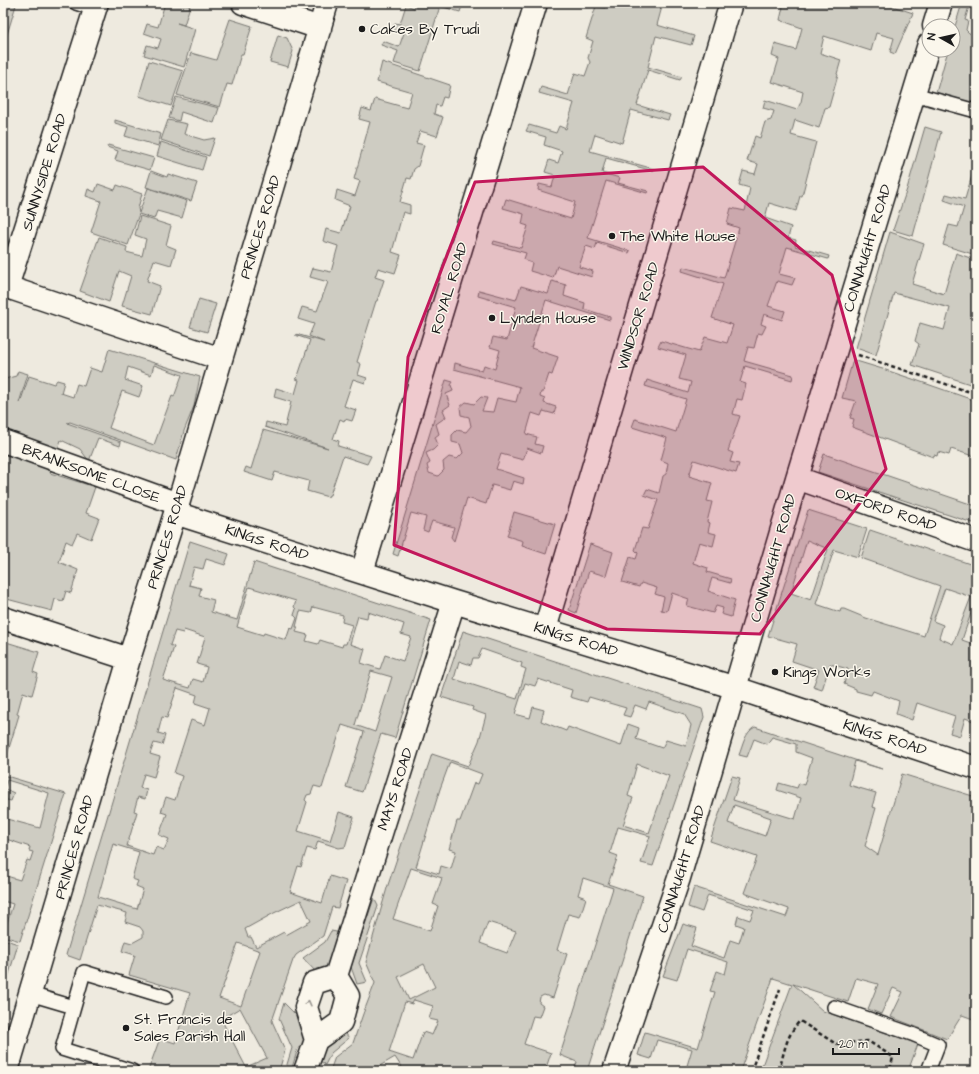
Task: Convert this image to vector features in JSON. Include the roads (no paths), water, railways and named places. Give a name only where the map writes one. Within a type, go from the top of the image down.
[{"type":"street","points":[[243,3],[320,28]]},
{"type":"street","name":"PRINCES ROAD","points":[[7,1071],[129,659],[177,509],[327,3]]},
{"type":"street","name":"ROYAL ROAD","points":[[362,572],[536,3]]},
{"type":"street","name":"WINDSOR ROAD","points":[[545,629],[732,3]]},
{"type":"street","points":[[936,18],[941,3]]},
{"type":"street","name":"SUNNYSIDE ROAD","points":[[89,5],[8,287],[221,359]]},
{"type":"street","name":"CONNAUGHT ROAD","points":[[614,1071],[666,920],[836,348],[925,58]]},
{"type":"street","name":"BRANKSOME CLOSE","points":[[3,441],[177,509]]},
{"type":"street","name":"OXFORD ROAD","points":[[797,478],[976,541]]},
{"type":"street","name":"KINGS ROAD","points":[[177,509],[454,602],[736,688],[976,768]]},
{"type":"street","name":"MAYS ROAD","points":[[336,976],[454,602]]},
{"type":"street","points":[[3,618],[129,659]]},
{"type":"street","points":[[305,1071],[316,1040],[341,1022],[348,996],[336,976],[314,983],[306,1007],[316,1040]]},
{"type":"lane","points":[[914,94],[976,111]]},
{"type":"lane","points":[[132,1071],[62,1049],[84,972],[166,997]]},
{"type":"lane","points":[[30,994],[74,1007]]},
{"type":"lane","points":[[834,1007],[912,1034],[938,1045],[928,1071]]},
{"type":"place","name":"Cakes By Trudi","points":[[362,29]]},
{"type":"place","name":"The White House","points":[[612,236]]},
{"type":"place","name":"Lynden House","points":[[492,318]]},
{"type":"place","name":"Kings Works","points":[[775,672]]},
{"type":"place","name":"St. Francis de Sales Parish Hall","points":[[126,1028]]}]
